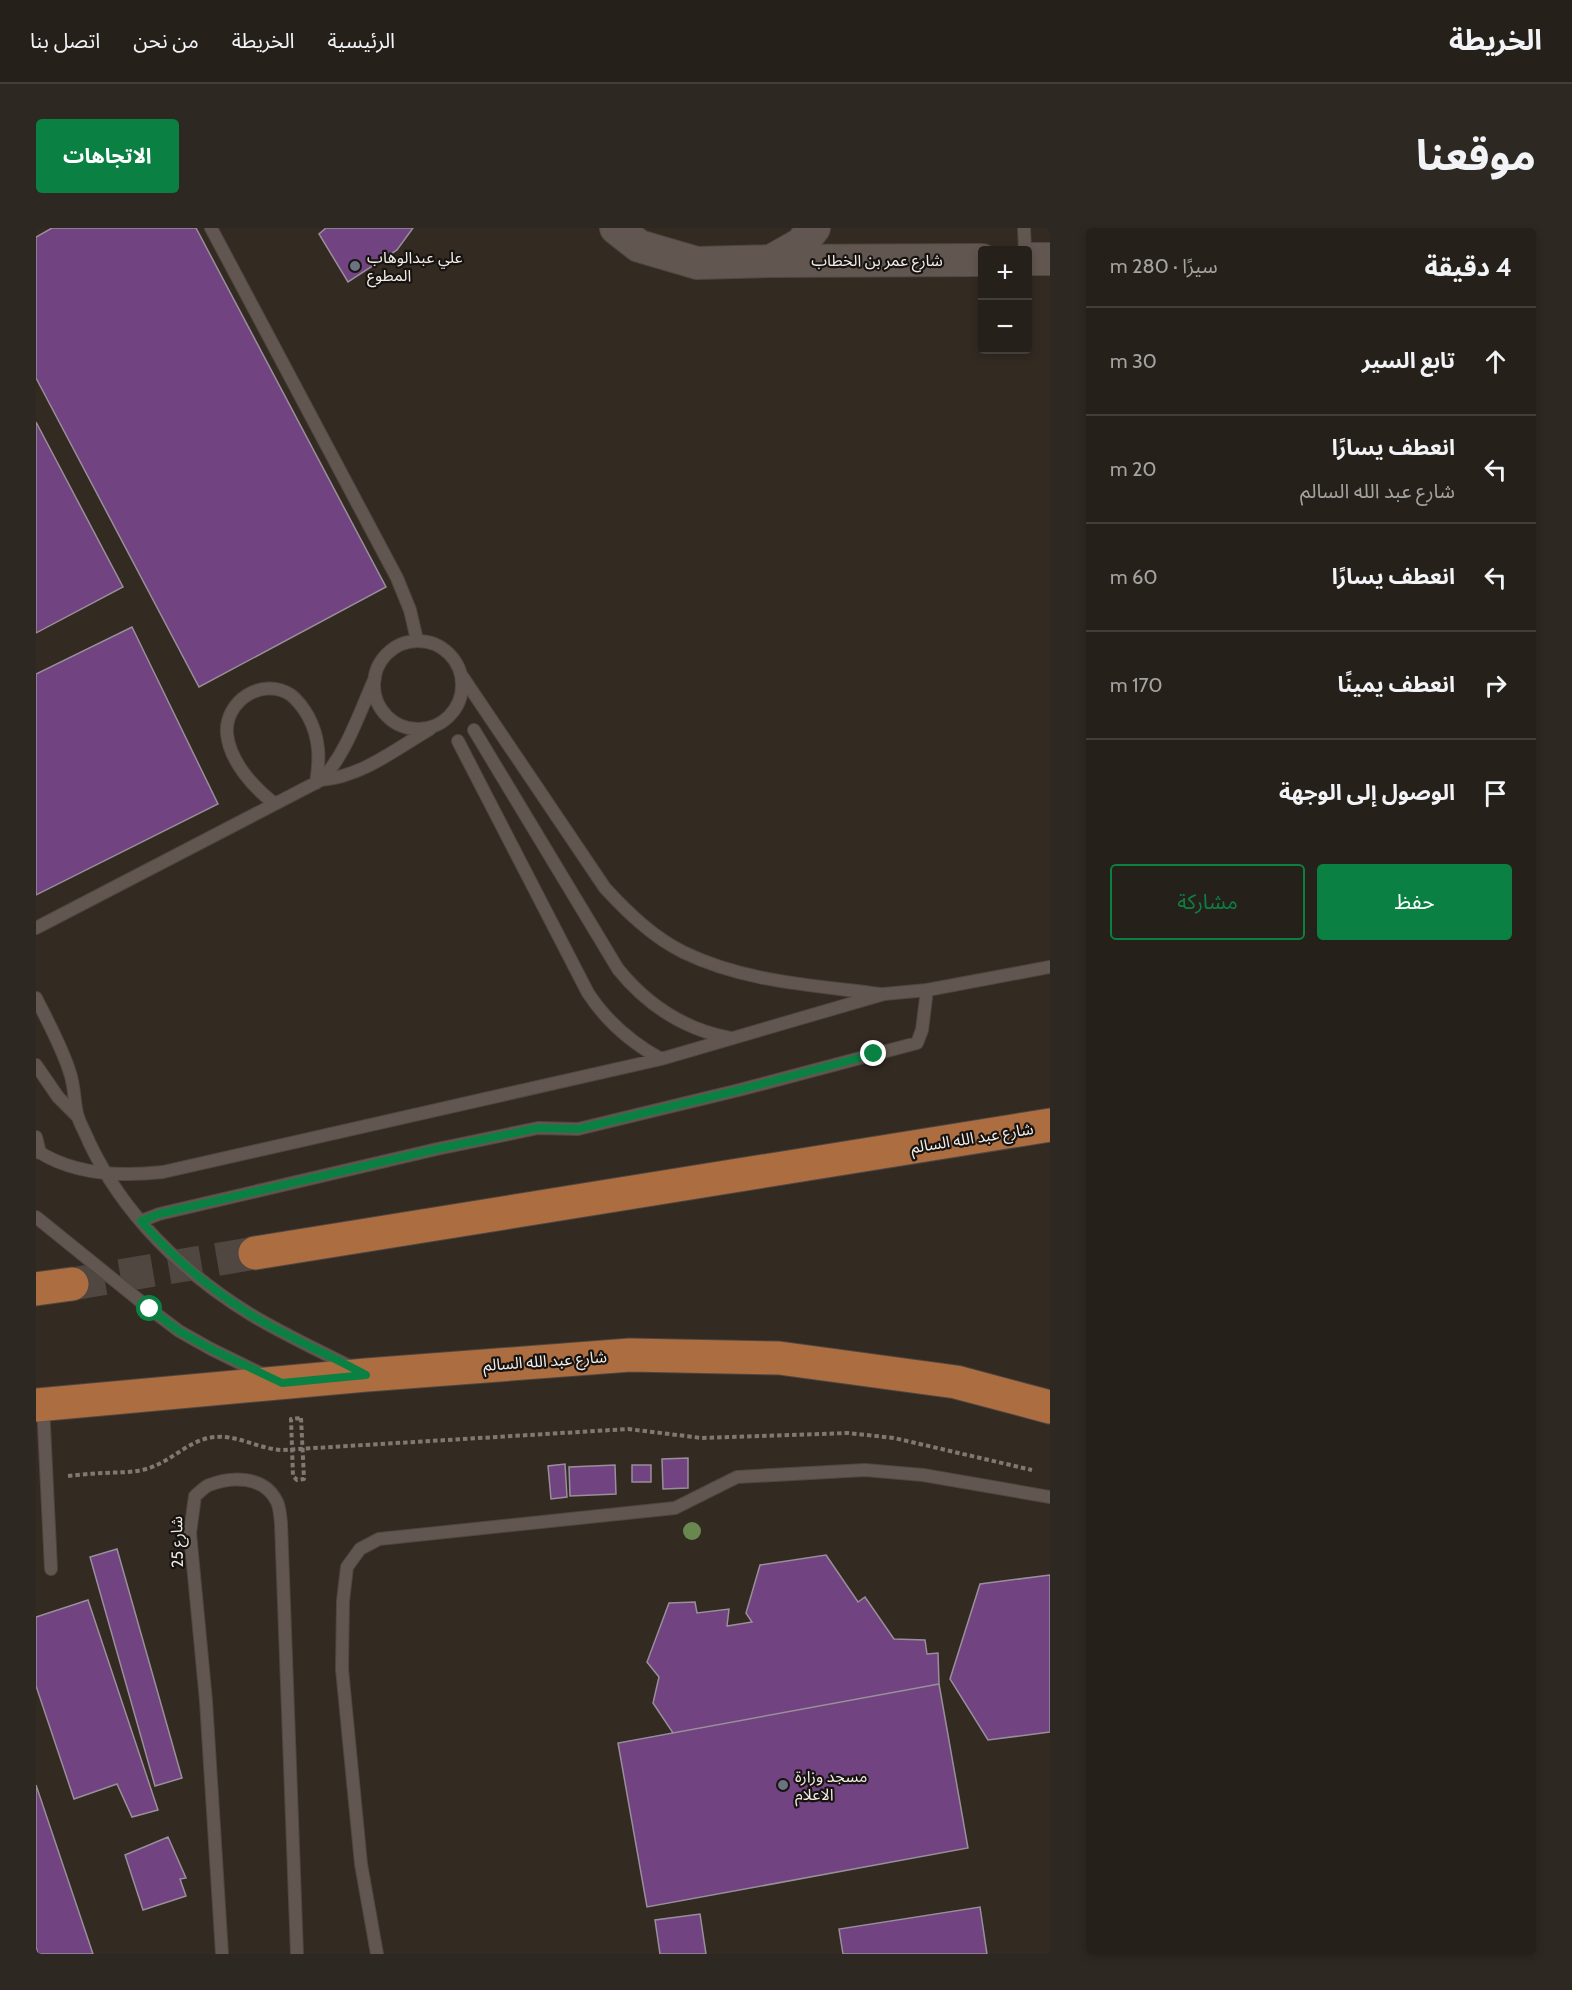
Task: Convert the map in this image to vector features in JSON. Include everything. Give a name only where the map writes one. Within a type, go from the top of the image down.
[{"type":"main road","name":"شارع عبد الله السالم","points":[[255,1253],[1050,1125]]},
{"type":"main road","points":[[36,1289],[72,1284]]},
{"type":"main road","name":"شارع عبد الله السالم","points":[[40,1404],[366,1375],[630,1355],[779,1358],[956,1382],[1050,1407]]},
{"type":"street","name":"شارع عمر بن الخطاب","points":[[616,228],[639,246],[697,263],[978,260]]},
{"type":"street","points":[[771,261],[801,244],[814,228]]},
{"type":"street","points":[[1032,260],[1050,260]]},
{"type":"lane","points":[[212,228],[397,578],[410,610],[417,640]]},
{"type":"lane","points":[[1024,228],[1024,246]]},
{"type":"lane","points":[[36,928],[318,781],[328,772],[339,755],[380,664],[389,651],[417,640],[432,643],[446,650],[456,662],[462,676],[605,888],[628,912],[654,933],[682,951],[743,974],[884,994]]},
{"type":"lane","points":[[318,781],[356,772],[448,718],[458,706],[462,692],[462,676]]},
{"type":"lane","points":[[375,678],[375,693],[381,708],[391,720],[404,727],[419,730],[434,726]]},
{"type":"lane","points":[[274,804],[262,794],[240,767],[227,735],[228,722],[233,709],[253,692],[266,688],[280,690],[291,696],[304,710],[313,727],[318,745],[318,781]]},
{"type":"lane","points":[[474,730],[618,969],[632,987],[659,1009],[689,1027],[711,1035],[734,1039]]},
{"type":"lane","points":[[458,741],[588,993],[599,1010],[627,1038],[661,1059]]},
{"type":"lane","points":[[36,1137],[38,1151],[63,1164],[107,1175],[163,1172],[661,1059],[884,994],[927,990],[1050,967]]},
{"type":"lane","points":[[141,1221],[159,1214],[460,1144],[538,1128],[578,1129],[739,1090],[916,1043],[922,1030],[927,990]]},
{"type":"lane","points":[[36,998],[66,1060],[74,1088],[77,1116]]},
{"type":"lane","points":[[36,1065],[58,1097],[77,1116],[107,1175],[123,1199],[164,1248],[188,1269],[248,1313],[366,1375]]},
{"type":"lane","points":[[36,1217],[179,1331],[282,1383]]},
{"type":"lane","points":[[40,1404],[51,1569]]},
{"type":"lane","points":[[376,1954],[361,1864],[342,1669],[343,1601],[347,1567],[360,1549],[380,1539],[675,1508],[737,1478],[865,1470],[922,1475],[1050,1497]]},
{"type":"lane","name":"شارع 25","points":[[222,1954],[206,1701],[190,1533],[195,1496],[208,1485],[248,1479],[262,1486],[277,1500],[281,1522],[297,1954]]},
{"type":"path","points":[[301,1418],[304,1479],[297,1480],[293,1476],[292,1450],[291,1419],[301,1418]]},
{"type":"path","points":[[46,1478],[144,1470],[161,1464],[191,1444],[215,1437],[241,1440],[263,1448],[292,1450],[628,1429],[702,1438],[848,1433],[894,1438],[1039,1471]]},
{"type":"building","points":[[52,228],[196,228],[386,587],[199,687],[36,378],[36,237]]},
{"type":"building","name":"علي عبدالوهاب المطوع","points":[[326,228],[413,228],[397,250],[348,282],[319,234]]},
{"type":"building","points":[[36,422],[123,587],[36,633]]},
{"type":"building","points":[[132,627],[218,804],[36,895],[36,674]]},
{"type":"building","points":[[688,1458],[688,1488],[663,1489],[662,1459]]},
{"type":"building","points":[[565,1464],[567,1497],[551,1499],[548,1466]]},
{"type":"building","points":[[615,1465],[616,1494],[570,1496],[569,1467]]},
{"type":"building","points":[[632,1465],[651,1465],[651,1482],[632,1482]]},
{"type":"building","points":[[117,1549],[182,1778],[155,1786],[90,1557]]},
{"type":"building","points":[[826,1555],[858,1602],[865,1597],[894,1639],[925,1640],[927,1654],[938,1653],[939,1684],[673,1733],[653,1703],[659,1677],[647,1662],[669,1603],[695,1602],[697,1613],[729,1609],[727,1626],[752,1622],[746,1613],[760,1565]]},
{"type":"building","points":[[1050,1575],[1050,1732],[988,1740],[950,1679],[980,1584]]},
{"type":"building","points":[[88,1600],[158,1810],[132,1817],[117,1784],[74,1799],[36,1686],[36,1617]]},
{"type":"building","name":"مسجد وزارة الاعلام","points":[[939,1684],[968,1848],[647,1907],[618,1743]]},
{"type":"building","points":[[36,1785],[93,1954],[38,1954],[36,1947]]},
{"type":"building","points":[[168,1837],[186,1878],[180,1879],[186,1896],[143,1910],[125,1855]]},
{"type":"building","points":[[980,1907],[987,1954],[843,1954],[839,1929]]},
{"type":"building","points":[[700,1914],[706,1954],[660,1954],[655,1920]]},
{"type":"tunnel","points":[[72,1284],[255,1253]]},
{"type":"place","name":"علي عبدالوهاب المطوع","points":[[355,266]]},
{"type":"place","name":"مسجد وزارة الاعلام","points":[[783,1785]]},
{"type":"route","points":[[150,1309],[179,1331],[211,1349],[282,1383],[366,1375],[248,1313],[188,1269],[164,1248],[141,1221],[159,1214],[437,1149],[538,1128],[578,1129],[874,1054]]}]
